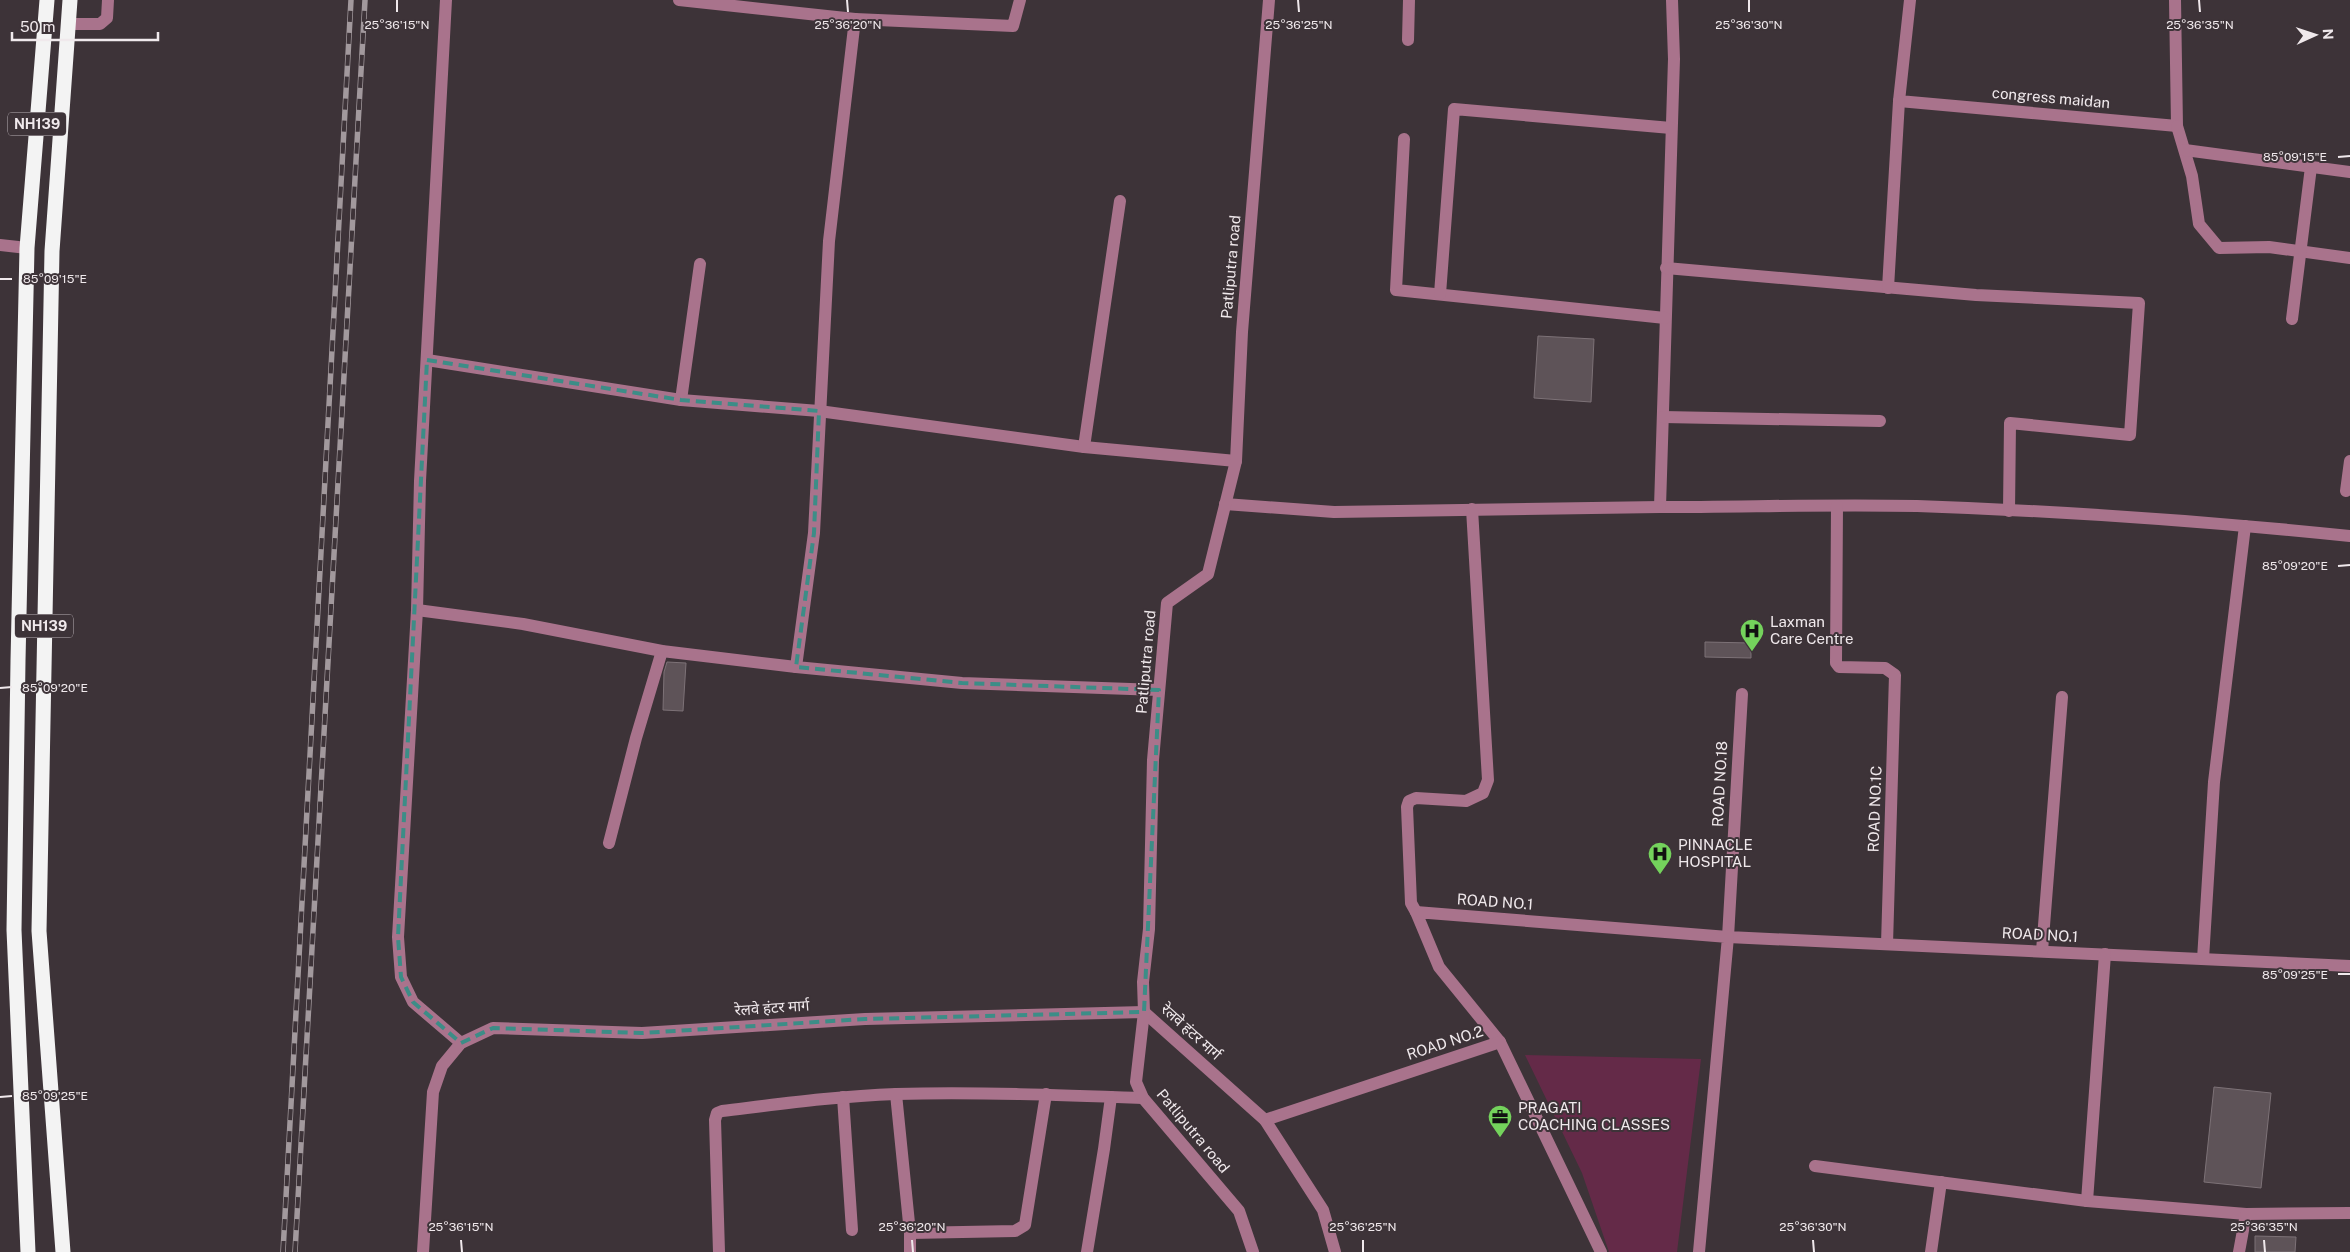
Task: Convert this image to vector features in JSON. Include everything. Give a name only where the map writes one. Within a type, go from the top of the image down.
[{"type":"highway","name":"NH139","points":[[28,1252],[14,930],[27,248],[47,0]]},
{"type":"highway","name":"NH139","points":[[63,1252],[39,931],[52,251],[70,0]]},
{"type":"street","points":[[68,24],[100,24],[108,18],[108,0]]},
{"type":"street","points":[[446,0],[420,481],[417,610],[398,937],[401,977],[413,1002],[461,1043]]},
{"type":"street","points":[[679,0],[755,4],[855,19],[1013,26],[1020,0]]},
{"type":"street","name":"Patliputra road","points":[[1253,1252],[1238,1211],[1143,1098],[1136,1082],[1144,1012],[1143,982],[1149,929],[1153,760],[1167,603],[1208,574],[1236,461],[1242,332],[1269,0]]},
{"type":"street","points":[[1408,40],[1410,0]]},
{"type":"street","points":[[1660,507],[1674,60],[1672,0]]},
{"type":"street","points":[[1888,288],[1899,102],[1910,0]]},
{"type":"street","points":[[2175,0],[2177,126],[2192,176],[2199,224],[2219,248],[2269,247],[2350,258]]},
{"type":"street","points":[[796,667],[814,533],[829,241],[855,19]]},
{"type":"street","name":"congress maidan","points":[[1899,102],[2177,126]]},
{"type":"street","points":[[1440,294],[1454,109],[1671,128]]},
{"type":"street","points":[[1404,139],[1396,290],[1665,318]]},
{"type":"street","points":[[2185,150],[2350,172]]},
{"type":"street","points":[[2292,319],[2311,167]]},
{"type":"street","points":[[1084,447],[1120,201]]},
{"type":"street","points":[[0,245],[27,248]]},
{"type":"street","points":[[681,400],[700,264]]},
{"type":"street","points":[[1666,268],[1976,295],[2139,303],[2130,435],[2010,423],[2009,510]]},
{"type":"street","points":[[427,360],[681,400],[819,411],[1084,447],[1236,461]]},
{"type":"street","points":[[1663,417],[1880,421]]},
{"type":"street","points":[[2346,492],[2350,461]]},
{"type":"street","points":[[1225,504],[1334,512],[1660,507],[1915,506],[2009,510],[2244,526],[2350,536]]},
{"type":"street","name":"ROAD NO.1C","points":[[1837,506],[1836,663],[1838,668],[1885,668],[1895,674],[1887,944]]},
{"type":"street","points":[[1472,509],[1488,780],[1483,793],[1466,801],[1416,798],[1410,802],[1407,808],[1411,903],[1439,967],[1500,1042]]},
{"type":"street","points":[[2203,959],[2214,782],[2244,526]]},
{"type":"street","points":[[417,610],[524,624],[662,651],[796,667],[962,682],[1159,690]]},
{"type":"street","points":[[609,843],[636,738],[662,651]]},
{"type":"street","name":"ROAD NO.18","points":[[1728,937],[1742,694]]},
{"type":"street","points":[[2042,951],[2062,697]]},
{"type":"street","name":"ROAD NO.1","points":[[1416,912],[1728,937],[2350,966]]},
{"type":"street","points":[[1699,1252],[1728,937]]},
{"type":"street","points":[[2087,1201],[2105,954]]},
{"type":"street","name":"रेलवे हंटर मार्ग","points":[[423,1252],[433,1092],[442,1066],[461,1043],[493,1028],[642,1033],[865,1019],[1144,1012],[1265,1120],[1322,1210],[1335,1252]]},
{"type":"street","name":"ROAD NO.2","points":[[1265,1120],[1500,1042],[1601,1252]]},
{"type":"street","points":[[719,1252],[715,1120],[717,1113],[843,1097],[896,1094],[1046,1094],[1143,1098]]},
{"type":"street","points":[[896,1094],[910,1233],[910,1252]]},
{"type":"street","points":[[910,1233],[1015,1230],[1025,1225],[1046,1094]]},
{"type":"street","points":[[843,1097],[852,1230]]},
{"type":"street","points":[[1086,1252],[1104,1149],[1110,1097]]},
{"type":"street","points":[[1815,1166],[2087,1201],[2246,1214],[2350,1213]]},
{"type":"street","points":[[1931,1252],[1942,1182]]},
{"type":"street","points":[[2239,1252],[2246,1214]]},
{"type":"highlighted area","points":[[427,360],[681,400],[819,411],[814,533],[796,667],[962,683],[1159,690],[1144,1012],[865,1019],[642,1033],[493,1028],[461,1043],[413,1002],[401,977],[398,937]]},
{"type":"shaded area","points":[[1525,1055],[1701,1059],[1677,1252],[1609,1252],[1582,1173]]},
{"type":"building","points":[[1538,336],[1594,339],[1591,402],[1534,398]]},
{"type":"building","points":[[1705,642],[1751,643],[1751,658],[1705,657]]},
{"type":"building","points":[[667,662],[686,663],[683,711],[663,710],[664,672]]},
{"type":"building","points":[[2214,1087],[2271,1093],[2261,1188],[2204,1182]]},
{"type":"building","points":[[2255,1236],[2296,1237],[2295,1252],[2255,1252]]},
{"type":"railway","points":[[283,1252],[351,0]]},
{"type":"railway","points":[[295,1252],[365,0]]},
{"type":"place","name":"Laxman Care Centre","points":[[1752,652]]},
{"type":"place","name":"PINNACLE HOSPITAL","points":[[1660,875]]},
{"type":"place","name":"PRAGATI COACHING CLASSES","points":[[1500,1138]]}]
